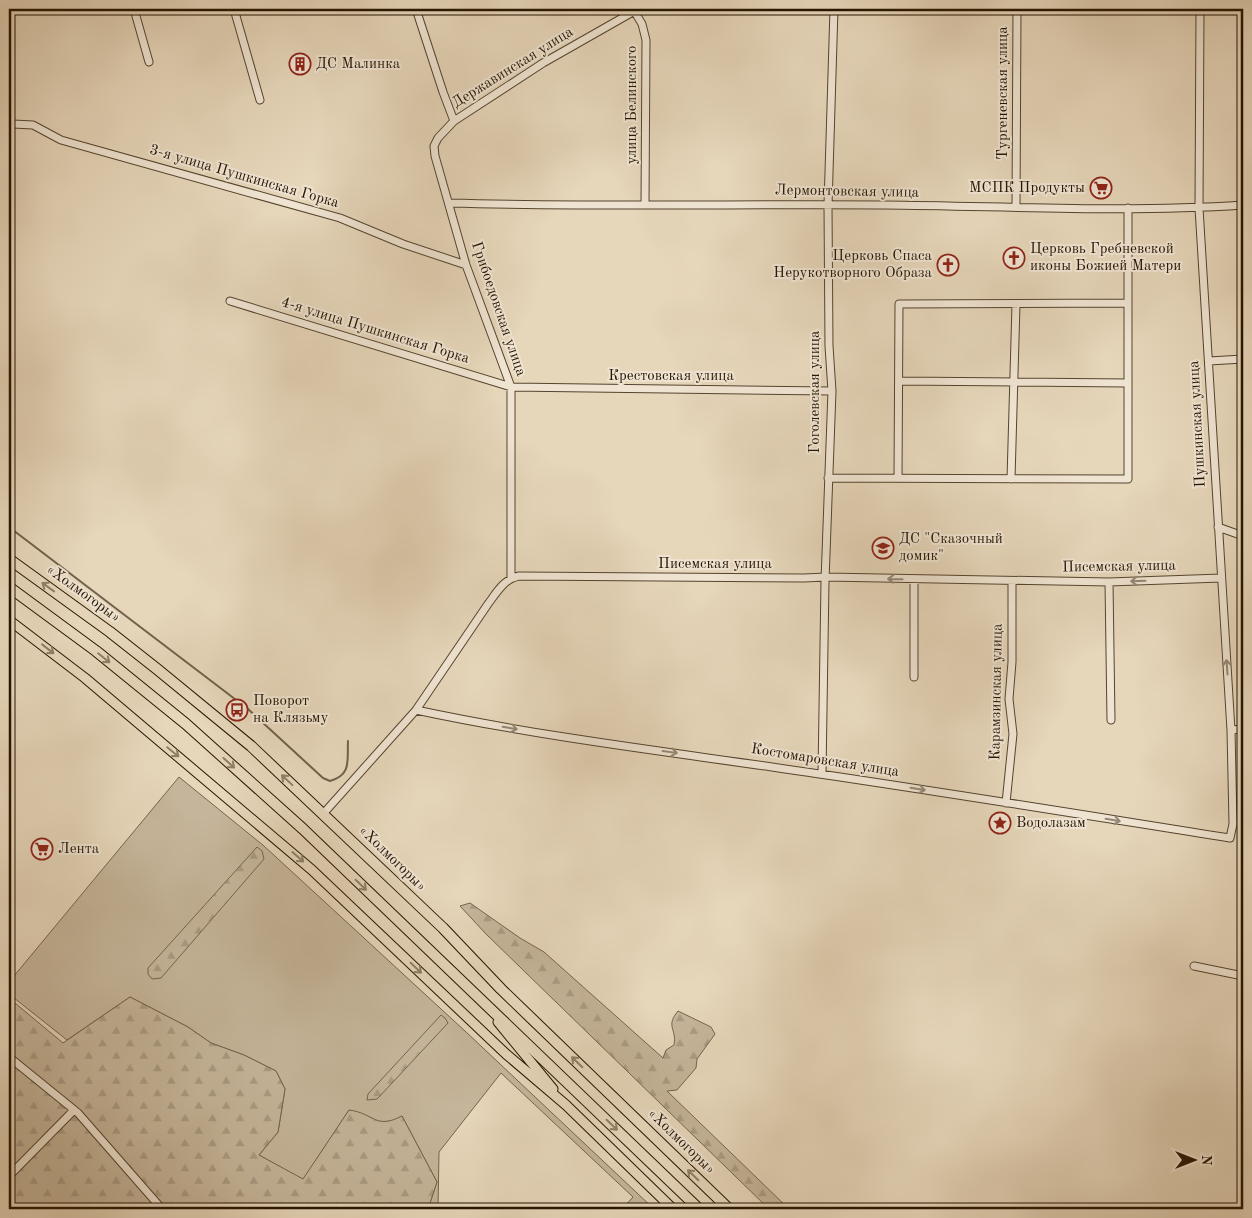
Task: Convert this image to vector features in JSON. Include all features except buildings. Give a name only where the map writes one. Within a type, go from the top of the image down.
[{"type":"highway","name":"«Холмогоры»","points":[[9,559],[110,632],[251,746],[443,928],[501,989],[728,1209]]},
{"type":"highway","points":[[9,587],[96,651],[186,724],[303,829],[699,1209]]},
{"type":"main road","points":[[9,620],[84,678],[312,870],[506,1054],[566,1105],[673,1209]]},
{"type":"main road","points":[[476,994],[566,1105]]},
{"type":"street","points":[[134,9],[149,62]]},
{"type":"street","points":[[234,9],[260,100]]},
{"type":"street","points":[[416,9],[454,121]]},
{"type":"street","name":"Державинская улица","points":[[454,121],[543,63],[635,9]]},
{"type":"street","name":"улица Белинского","points":[[635,9],[642,24],[646,40],[645,204]]},
{"type":"street","name":"Гоголевская улица","points":[[822,774],[828,478],[832,391],[829,346],[828,205],[834,9]]},
{"type":"street","name":"Тургеневская улица","points":[[1016,207],[1017,9]]},
{"type":"street","name":"Пушкинская улица","points":[[1200,9],[1199,208],[1231,730],[1234,824],[1230,838]]},
{"type":"street","name":"Грибоедовская улица","points":[[454,121],[438,138],[434,146],[435,156],[450,203],[466,265],[511,387],[510,578]]},
{"type":"street","name":"3-я улица Пушкинская Горка","points":[[13,124],[33,125],[61,140],[340,218],[403,244],[466,265]]},
{"type":"street","name":"Лермонтовская улица","points":[[450,203],[511,205],[645,204],[1128,208],[1199,208],[1243,205]]},
{"type":"street","points":[[828,478],[1128,479],[1128,208]]},
{"type":"street","name":"4-я улица Пушкинская Горка","points":[[230,300],[511,387]]},
{"type":"street","points":[[898,478],[900,304],[1128,303]]},
{"type":"street","points":[[1011,479],[1016,304]]},
{"type":"street","points":[[1208,361],[1243,359]]},
{"type":"street","points":[[899,381],[1128,384]]},
{"type":"street","name":"Крестовская улица","points":[[511,387],[832,391]]},
{"type":"street","points":[[1218,528],[1243,536]]},
{"type":"street","name":"Писемская улица","points":[[510,578],[518,576],[826,577],[1108,582],[1222,578]]},
{"type":"street","points":[[323,814],[416,710],[488,604],[510,578]]},
{"type":"street","points":[[914,579],[914,677]]},
{"type":"street","name":"Карамзинская улица","points":[[1006,803],[1013,734],[1009,699],[1012,662],[1012,581]]},
{"type":"street","points":[[1108,582],[1111,720]]},
{"type":"street","name":"Костомаровская улица","points":[[416,710],[462,720],[601,743],[822,774],[1230,838]]},
{"type":"street","points":[[1231,730],[1243,729]]},
{"type":"street","points":[[1194,966],[1243,976]]},
{"type":"street","points":[[10,1060],[74,1110],[162,1209]]},
{"type":"street","points":[[9,1176],[74,1110]]},
{"type":"green space","points":[[179,777],[264,846],[465,1031],[654,1209],[622,1209],[633,1197],[501,1073],[439,1152],[438,1209],[428,1209],[437,1182],[402,1116],[393,1121],[377,1122],[372,1118],[349,1110],[303,1180],[259,1155],[278,1132],[285,1089],[276,1071],[244,1055],[211,1043],[188,1027],[130,997],[67,1040],[9,994],[9,982]]},
{"type":"green space","points":[[257,847],[262,851],[264,859],[161,978],[152,979],[148,974],[148,968]]},
{"type":"green space","points":[[470,903],[520,938],[544,952],[663,1058],[666,1050],[674,1045],[672,1021],[678,1011],[711,1027],[715,1034],[697,1059],[696,1068],[677,1090],[667,1091],[789,1209],[769,1209],[486,934],[460,906]]},
{"type":"green space","points":[[130,997],[188,1027],[211,1043],[244,1055],[276,1071],[285,1089],[278,1132],[259,1155],[303,1179],[349,1110],[380,1121],[393,1120],[402,1116],[437,1182],[428,1209],[9,1209],[9,998],[63,1043]]},
{"type":"green space","points":[[441,1015],[448,1023],[377,1099],[367,1100],[368,1094]]},
{"type":"waterway","points":[[9,527],[248,709],[323,778],[330,781],[342,775],[345,771],[348,760],[348,741]]},
{"type":"place","name":"ДС Малинка","points":[[300,64]]},
{"type":"place","name":"МСПК Продукты","points":[[1101,188]]},
{"type":"place","name":"Церковь Гребневской иконы Божией Матери","points":[[1014,258]]},
{"type":"place","name":"Церковь Спаса Нерукотворного Образа","points":[[948,265]]},
{"type":"place","name":"ДС \"Сказочный домик\"","points":[[883,548]]},
{"type":"place","name":"Поворот на Клязьму","points":[[237,710]]},
{"type":"place","name":"Водолазам","points":[[1000,823]]},
{"type":"place","name":"Лента","points":[[42,849]]}]
